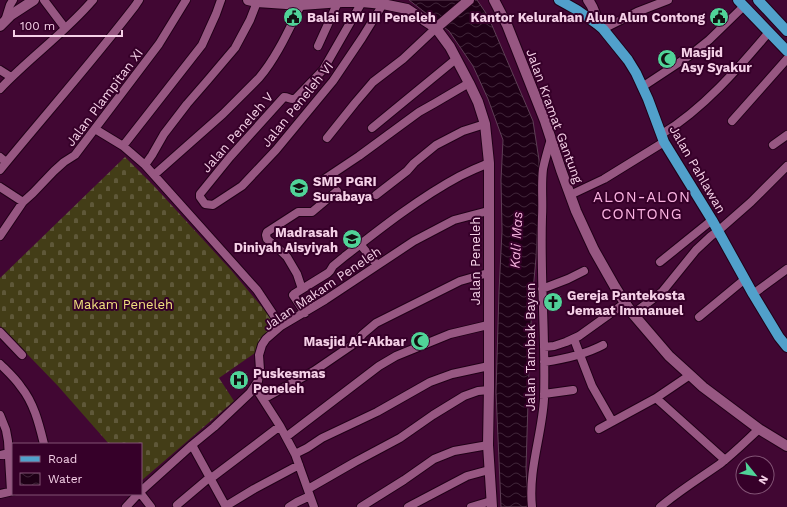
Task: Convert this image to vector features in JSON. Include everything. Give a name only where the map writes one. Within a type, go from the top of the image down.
[{"type":"main road","name":"Jalan Pahlawan","points":[[559,0],[578,10],[600,27],[628,60],[648,99],[663,138],[712,220],[753,294],[779,337],[787,347]]},
{"type":"main road","points":[[758,0],[787,31]]},
{"type":"main road","points":[[741,3],[787,51]]},
{"type":"street","points":[[2,24],[13,0]]},
{"type":"street","points":[[2,24],[11,15],[34,0]]},
{"type":"street","points":[[44,0],[65,28]]},
{"type":"street","points":[[0,89],[93,0]]},
{"type":"street","points":[[0,170],[3,159],[31,132],[95,56],[139,0]]},
{"type":"street","name":"Jalan Plampitan XI","points":[[0,236],[23,202],[54,170],[75,155],[159,44],[186,0]]},
{"type":"street","points":[[123,146],[202,45],[221,0]]},
{"type":"street","points":[[327,138],[374,82],[404,59],[469,0]]},
{"type":"street","name":"Jalan Kramat Gantung","points":[[494,0],[507,25],[551,139],[576,211],[594,250],[625,303],[669,356],[703,387],[759,429],[787,446]]},
{"type":"street","points":[[591,1],[600,27],[668,0]]},
{"type":"street","points":[[145,165],[164,134],[234,48],[250,20],[252,1],[302,5],[338,2],[383,4],[407,9],[438,27]]},
{"type":"street","points":[[318,46],[338,2]]},
{"type":"street","name":"Jalan Peneleh V","points":[[213,205],[205,204],[200,197],[200,194],[230,157],[284,97],[294,100],[323,70],[362,2]]},
{"type":"street","points":[[642,87],[709,40],[741,3]]},
{"type":"street","name":"Jalan Peneleh VI","points":[[213,205],[242,186],[276,150],[333,81],[383,4]]},
{"type":"street","points":[[154,174],[223,114],[259,78],[285,37],[302,5]]},
{"type":"street","name":"Jalan Peneleh","points":[[438,27],[469,83],[486,124],[488,163],[488,445],[492,504]]},
{"type":"street","points":[[570,195],[604,179],[663,138],[699,107],[730,76],[769,32]]},
{"type":"street","points":[[372,128],[456,59]]},
{"type":"street","points":[[732,121],[787,59]]},
{"type":"street","points":[[0,70],[11,77]]},
{"type":"street","points":[[320,182],[360,156],[419,112],[469,83]]},
{"type":"street","points":[[376,195],[407,171],[414,163],[436,145],[462,131],[486,124]]},
{"type":"street","points":[[95,129],[123,146],[154,174],[256,290],[281,326]]},
{"type":"street","points":[[773,145],[787,135]]},
{"type":"street","name":"Jalan Tambak Bayan","points":[[532,507],[532,474],[542,420],[544,394],[541,241],[543,177],[551,139]]},
{"type":"street","points":[[305,313],[293,296],[294,294],[328,273],[333,266],[360,244],[411,206],[461,176],[488,163]]},
{"type":"street","points":[[633,314],[662,292],[696,250],[751,202],[787,166]]},
{"type":"street","points":[[0,187],[23,202]]},
{"type":"street","points":[[302,289],[297,274],[287,257],[267,239],[267,232],[298,212],[312,212],[338,191]]},
{"type":"street","name":"Jalan Makam Peneleh","points":[[142,491],[214,427],[243,400],[254,387],[259,375],[259,354],[262,345],[266,339],[281,326],[305,313],[414,241],[454,220],[488,211]]},
{"type":"street","points":[[660,262],[712,220]]},
{"type":"street","points":[[360,244],[377,265]]},
{"type":"street","points":[[753,294],[787,269]]},
{"type":"street","points":[[542,289],[584,271]]},
{"type":"street","points":[[263,399],[314,371],[354,343],[376,324],[460,281],[488,273]]},
{"type":"street","points":[[699,317],[745,279]]},
{"type":"street","points":[[544,347],[554,346],[574,339],[625,303]]},
{"type":"street","points":[[286,437],[379,366],[396,356],[450,334],[488,325]]},
{"type":"street","points":[[0,332],[22,355]]},
{"type":"street","points":[[574,339],[592,386],[612,421]]},
{"type":"street","points":[[544,362],[567,359],[603,345]]},
{"type":"street","points":[[0,364],[22,387],[36,416],[44,443]]},
{"type":"street","points":[[295,454],[322,438],[376,412],[430,382],[452,374],[489,366]]},
{"type":"street","points":[[598,429],[656,398],[690,375]]},
{"type":"street","points":[[254,387],[280,426],[295,454],[314,507]]},
{"type":"street","points":[[289,507],[355,462],[400,438],[432,415],[464,396],[478,391],[489,390]]},
{"type":"street","points":[[544,394],[573,390]]},
{"type":"street","points":[[656,398],[725,460]]},
{"type":"street","points":[[0,415],[11,452],[12,491],[0,494]]},
{"type":"street","points":[[177,505],[280,426]]},
{"type":"street","points":[[660,507],[725,460],[759,429]]},
{"type":"street","points":[[192,445],[226,507],[254,489],[299,465]]},
{"type":"street","points":[[361,507],[434,459],[454,451],[488,445]]},
{"type":"street","points":[[0,455],[11,452]]},
{"type":"street","points":[[408,507],[467,476],[489,470]]},
{"type":"street","name":"Jalan Makam Peneleh","points":[[126,507],[138,495]]},
{"type":"street","points":[[142,495],[151,507]]},
{"type":"street","points":[[471,507],[492,504]]},
{"type":"green space","name":"Makam Peneleh","points":[[125,157],[154,186],[231,270],[277,325],[264,338],[255,353],[219,378],[234,401],[142,480],[142,443],[108,443],[58,386],[0,326],[0,278]]},
{"type":"water","name":"Kali Mas","points":[[409,0],[477,0],[488,16],[533,121],[539,160],[539,195],[529,369],[526,468],[528,507],[501,507],[496,392],[502,231],[501,180],[503,140],[488,99],[473,66],[449,31]]},
{"type":"place","name":"Balai RW III Peneleh","points":[[293,17]]},
{"type":"place","name":"Kantor Kelurahan Alun Alun Contong","points":[[719,17]]},
{"type":"place","name":"Masjid Asy Syakur","points":[[667,59]]},
{"type":"place","name":"SMP PGRI Surabaya","points":[[299,188]]},
{"type":"place","name":"Madrasah Diniyah Aisyiyah","points":[[352,239]]},
{"type":"place","name":"Gereja Pantekosta Jemaat Immanuel","points":[[553,302]]},
{"type":"place","name":"Masjid Al-Akbar","points":[[420,341]]},
{"type":"place","name":"Puskesmas Peneleh","points":[[239,380]]},
{"type":"district","name":"ALON-ALON CONTONG","points":[[642,206]]}]
